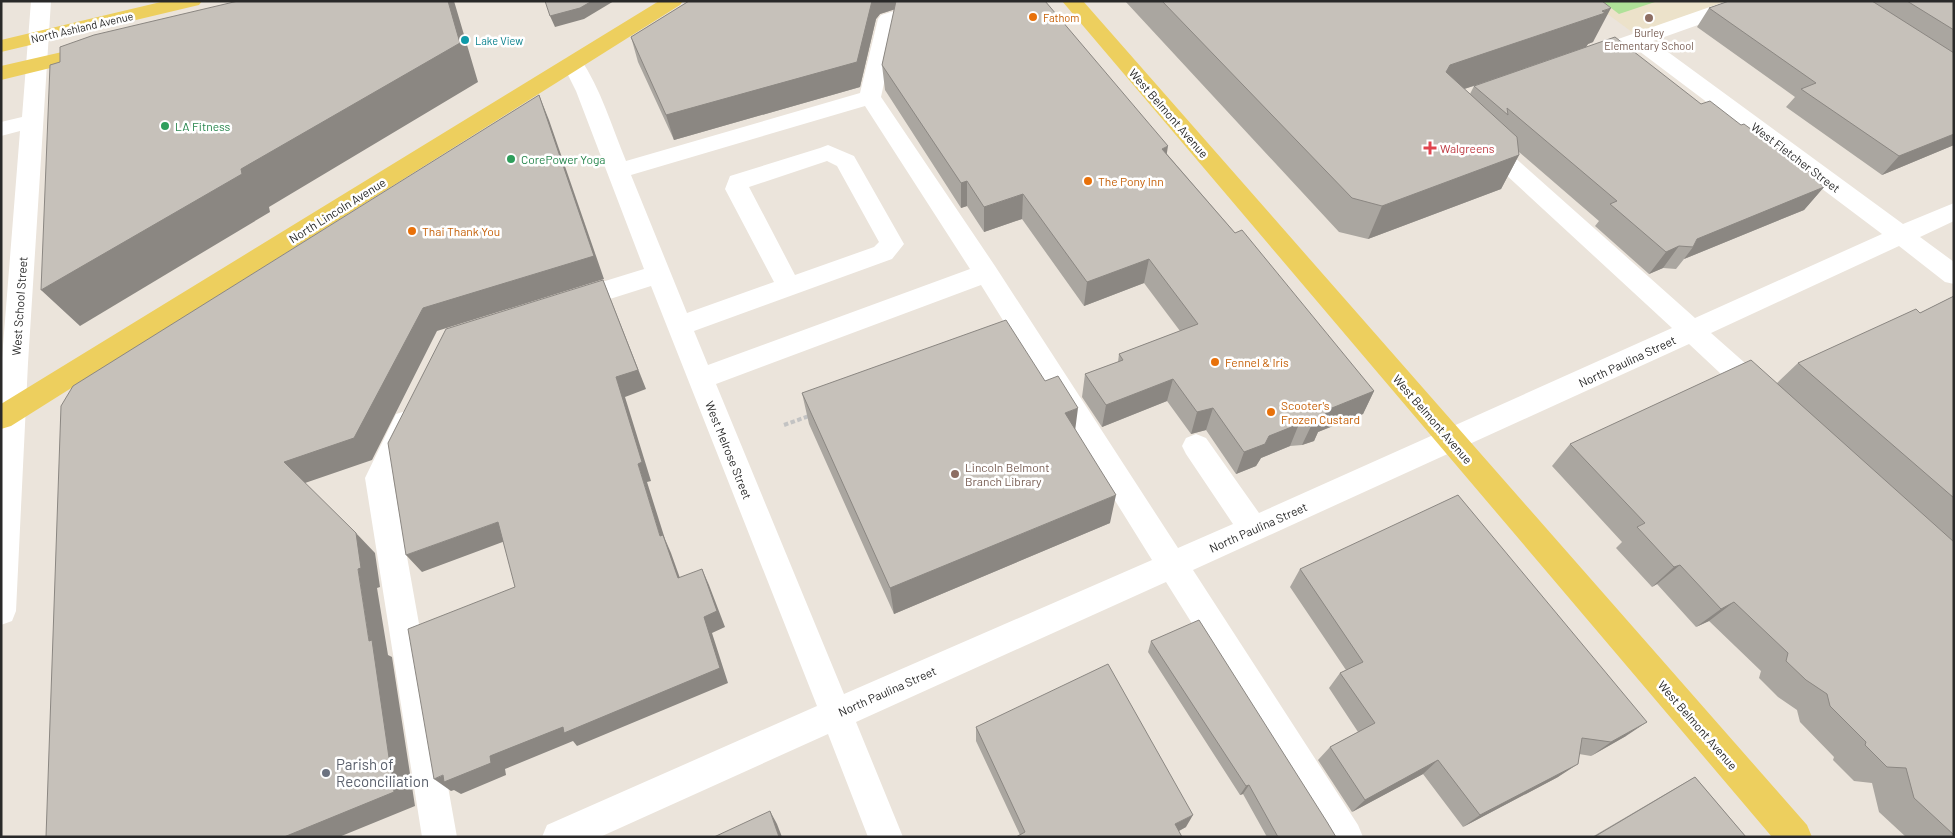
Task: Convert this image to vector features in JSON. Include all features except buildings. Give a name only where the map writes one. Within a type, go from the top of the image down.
[{"type":"main road","name":"North Ashland Avenue","points":[[1,46],[192,1]]},
{"type":"main road","name":"North Lincoln Avenue","points":[[7,415],[673,1]]},
{"type":"main road","name":"West Belmont Avenue","points":[[1072,1],[1795,837]]},
{"type":"main road","points":[[1,73],[116,46]]},
{"type":"street","name":"West School Street","points":[[1,611],[7,415],[33,121],[40,1]]},
{"type":"street","points":[[951,1],[888,18],[870,97],[986,273],[1346,837]]},
{"type":"street","points":[[1571,63],[1748,1]]},
{"type":"street","name":"West Fletcher Street","points":[[1638,40],[1954,275]]},
{"type":"street","name":"West Melrose Street","points":[[574,63],[587,91],[678,326],[886,837]]},
{"type":"street","points":[[618,171],[870,97]]},
{"type":"street","points":[[1,129],[33,121]]},
{"type":"street","points":[[1466,126],[1781,412]]},
{"type":"street","points":[[678,326],[789,287],[883,253],[892,244],[846,161],[828,153],[738,182],[737,189],[789,287]]},
{"type":"street","name":"North Paulina Street","points":[[559,837],[1452,441],[1954,211]]},
{"type":"street","points":[[700,379],[986,273]]},
{"type":"street","points":[[549,308],[658,274]]},
{"type":"street","points":[[417,400],[379,478],[440,837]]},
{"type":"street","points":[[1196,446],[1253,529]]},
{"type":"path","points":[[784,425],[811,415]]},
{"type":"shaded area","name":"Burley Elementary School","points":[[1590,1],[1734,1],[1636,35]]},
{"type":"green space","points":[[1602,1],[1653,1],[1655,2],[1619,14]]},
{"type":"place","name":"Fathom","points":[[1033,17]]},
{"type":"place","name":"Burley Elementary School","points":[[1649,18]]},
{"type":"place","name":"Lake View","points":[[465,40]]},
{"type":"place","name":"LA Fitness","points":[[165,126]]},
{"type":"place","name":"Walgreens","points":[[1430,148]]},
{"type":"place","name":"CorePower Yoga","points":[[511,159]]},
{"type":"place","name":"The Pony Inn","points":[[1088,181]]},
{"type":"place","name":"Thai Thank You","points":[[412,231]]},
{"type":"place","name":"Fennel & Iris","points":[[1215,362]]},
{"type":"place","name":"Scooter's Frozen Custard","points":[[1271,412]]},
{"type":"place","name":"Lincoln Belmont Branch Library","points":[[955,474]]},
{"type":"place","name":"Parish of Reconciliation","points":[[326,773]]}]
